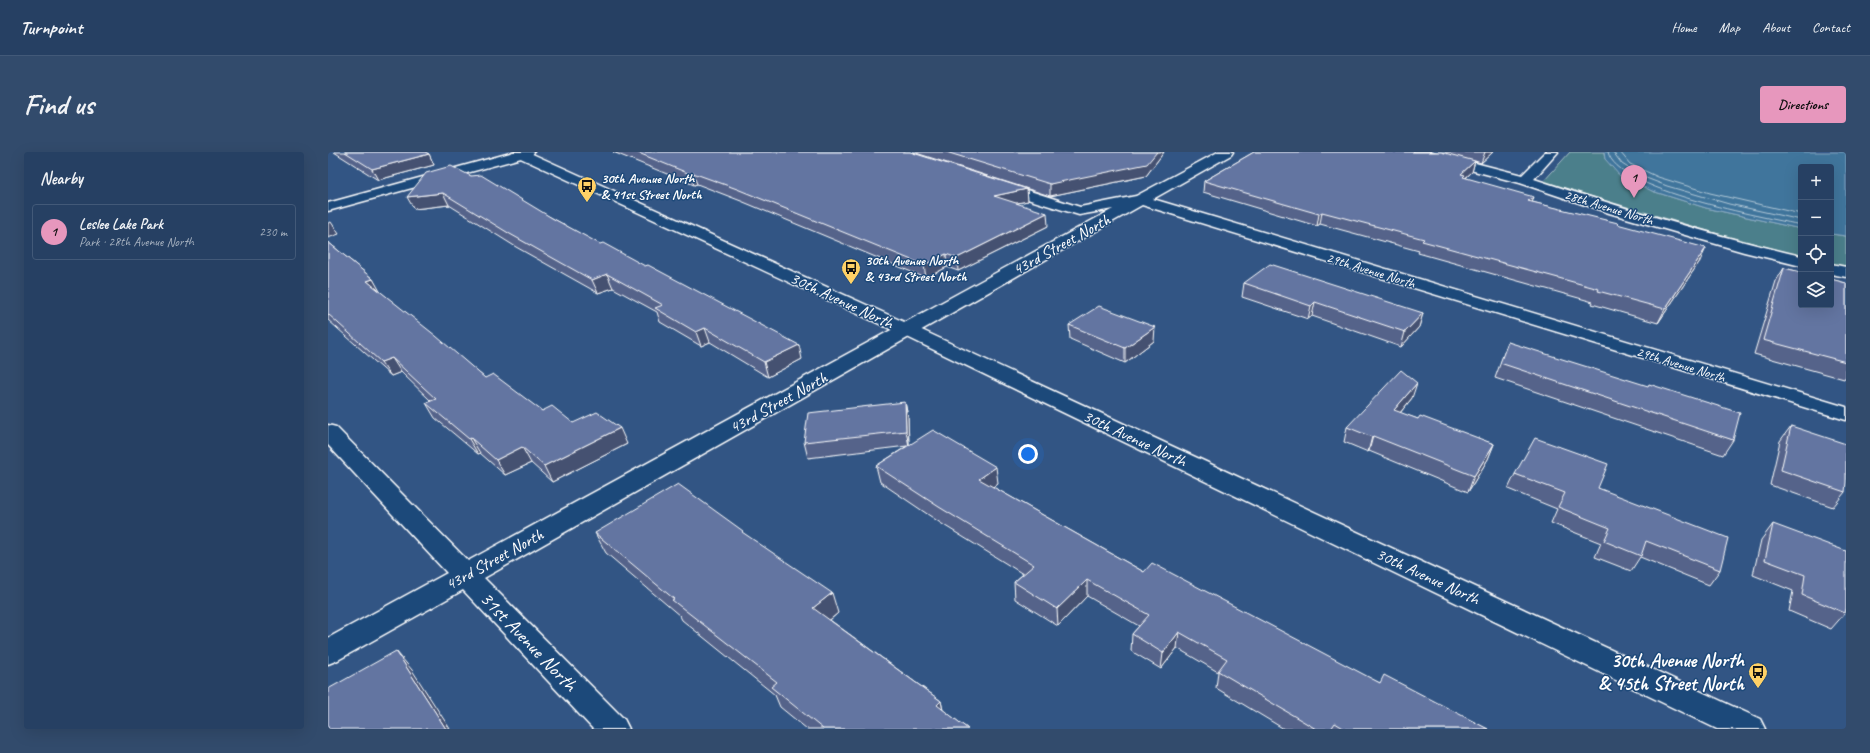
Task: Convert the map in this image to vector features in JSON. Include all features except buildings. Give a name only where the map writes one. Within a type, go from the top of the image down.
[{"type":"street","name":"43rd Street North","points":[[328,652],[1227,152]]},
{"type":"street","name":"28th Avenue North","points":[[1417,152],[1525,180],[1614,210],[1798,261]]},
{"type":"street","points":[[1525,180],[1552,152]]},
{"type":"street","points":[[328,207],[523,153]]},
{"type":"street","name":"30th Avenue North","points":[[523,153],[907,330],[1749,729]]},
{"type":"street","name":"29th Avenue North","points":[[990,183],[1079,211],[1140,200],[1846,414]]},
{"type":"street","points":[[1834,270],[1846,272]]},
{"type":"street","name":"31st Avenue North","points":[[328,432],[613,729]]},
{"type":"green space","points":[[1570,152],[1604,152],[1605,159],[1652,191],[1706,208],[1798,228],[1798,255],[1725,236],[1543,182]]},
{"type":"green space","points":[[1834,234],[1846,236],[1846,267],[1834,264]]},
{"type":"water","points":[[1604,152],[1846,152],[1846,236],[1834,234],[1834,164],[1798,164],[1798,228],[1706,208],[1652,191],[1620,176],[1605,159]]},
{"type":"place","name":"Leslee Lake Park","points":[[1634,198]]},
{"type":"place","name":"30th Avenue North & 41st Street North","points":[[587,203]]},
{"type":"place","name":"30th Avenue North & 43rd Street North","points":[[851,285]]},
{"type":"place","name":"30th Avenue North & 45th Street North","points":[[1758,689]]}]
